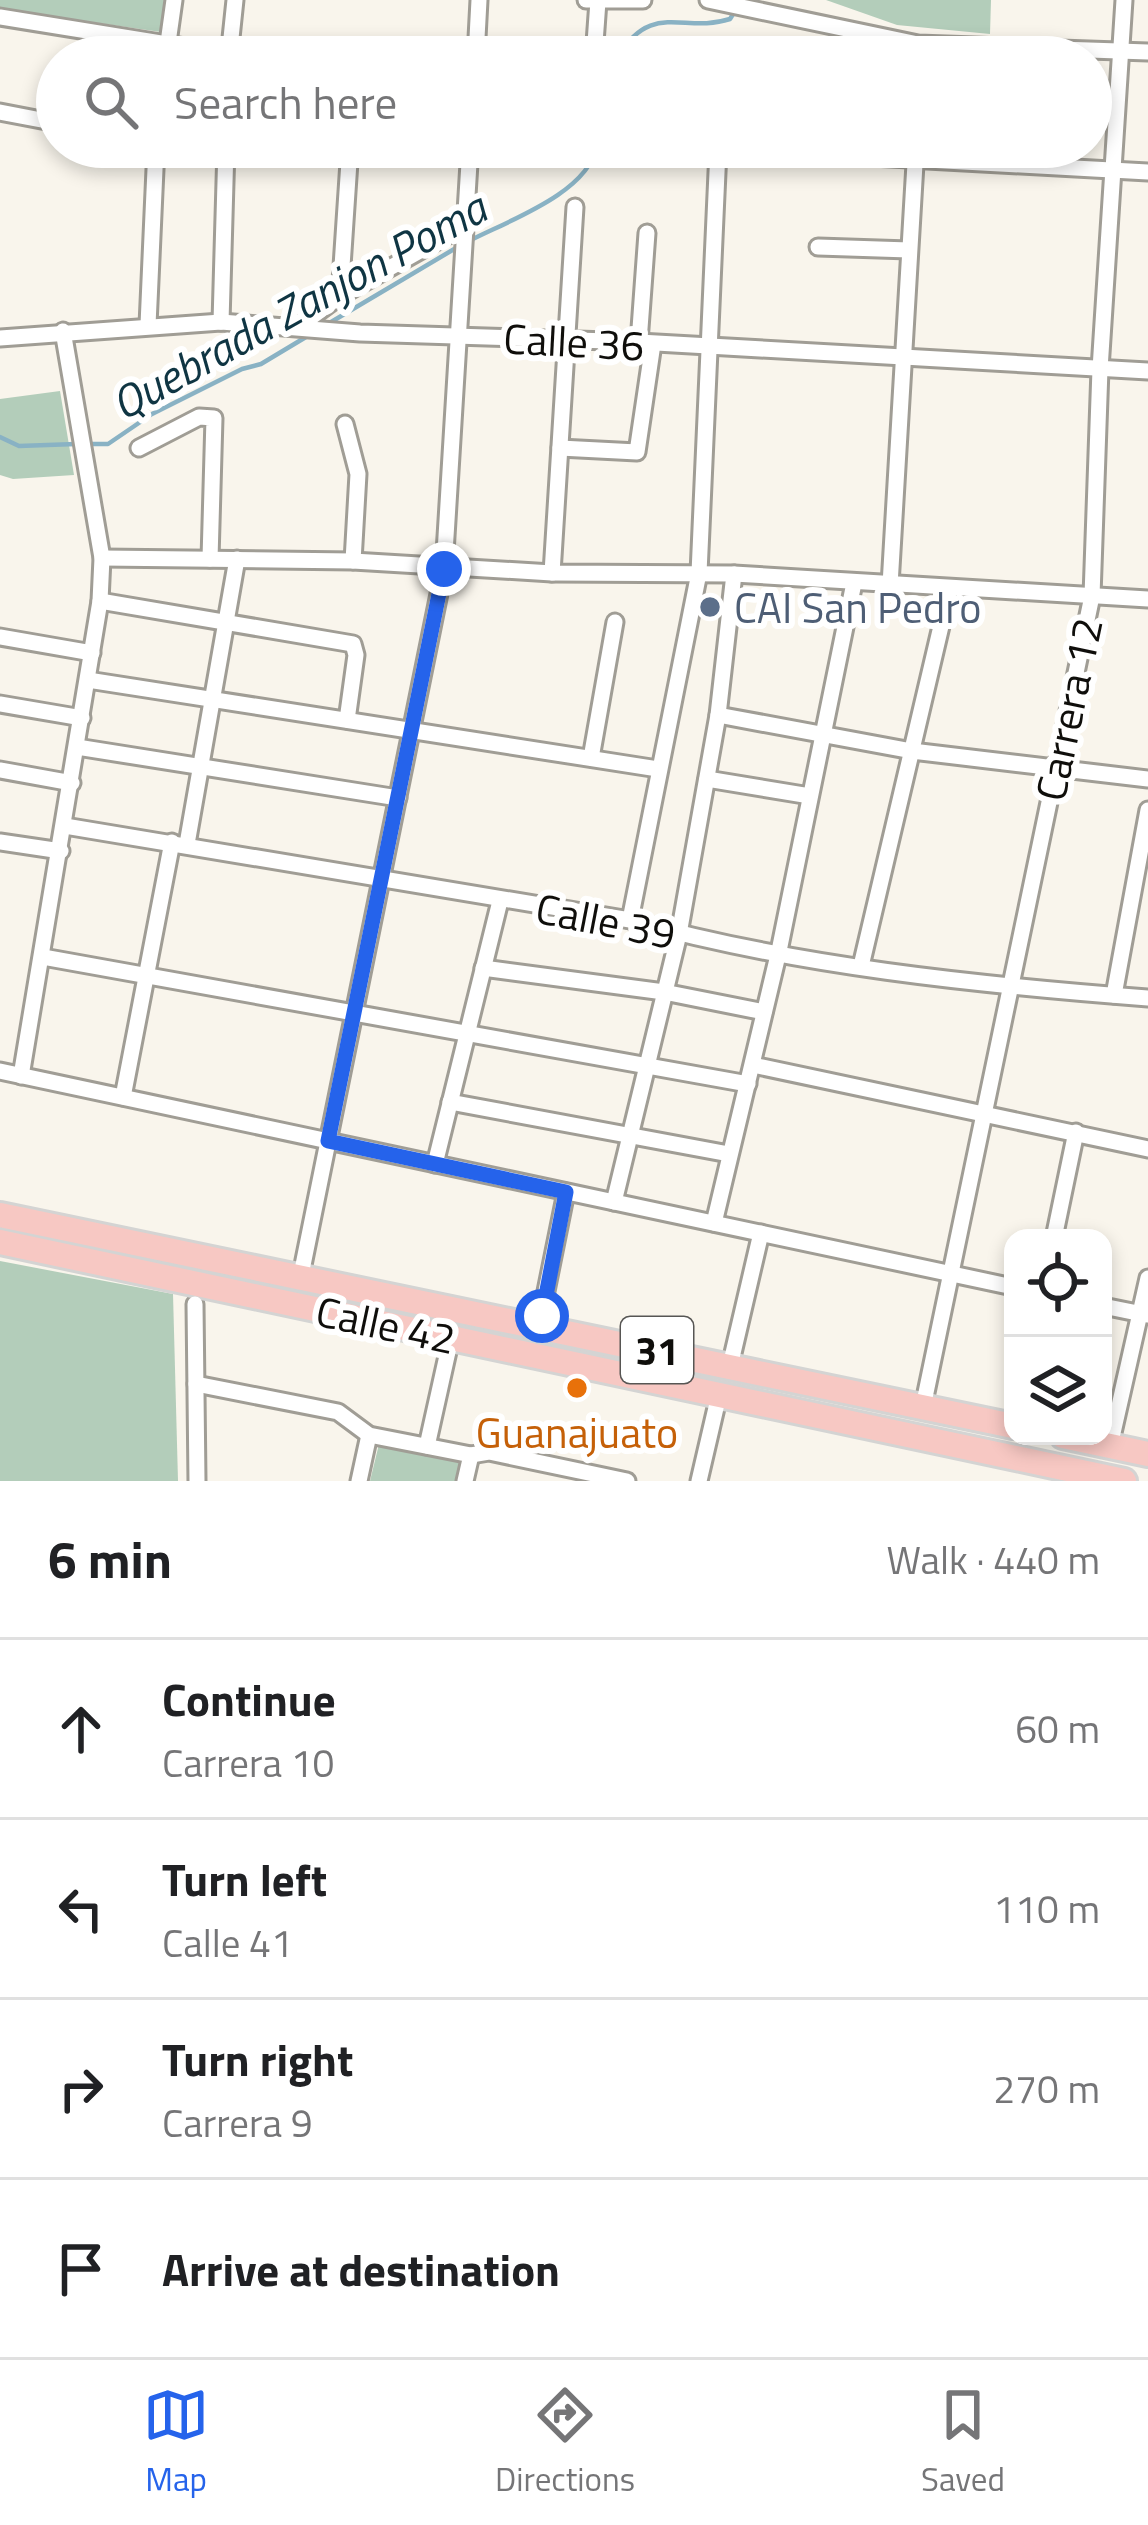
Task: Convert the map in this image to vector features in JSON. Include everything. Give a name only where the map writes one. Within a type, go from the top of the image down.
[{"type":"main road","name":"Calle 42","points":[[0,1215],[1004,1424]]},
{"type":"main road","name":"Calle 42","points":[[0,1242],[1106,1479]]},
{"type":"main road","points":[[1106,1445],[1148,1454]]},
{"type":"street","points":[[168,36],[174,0]]},
{"type":"street","points":[[231,36],[235,0]]},
{"type":"street","points":[[477,36],[479,0]]},
{"type":"street","points":[[586,0],[643,0]]},
{"type":"street","points":[[708,0],[860,36]]},
{"type":"street","name":"Carrera 12","points":[[923,1406],[1092,596],[1100,368],[1124,0]]},
{"type":"street","points":[[596,36],[598,1]]},
{"type":"street","points":[[0,16],[101,36]]},
{"type":"street","points":[[1112,50],[1148,52]]},
{"type":"street","points":[[0,112],[36,120]]},
{"type":"street","points":[[148,325],[155,168]]},
{"type":"street","points":[[221,322],[225,168]]},
{"type":"street","points":[[340,296],[349,168]]},
{"type":"street","points":[[301,1275],[444,569],[468,168]]},
{"type":"street","points":[[630,920],[699,573],[717,168]]},
{"type":"street","points":[[890,585],[914,168]]},
{"type":"street","points":[[1091,168],[1148,172]]},
{"type":"street","points":[[552,573],[575,207]]},
{"type":"street","points":[[304,327],[340,296],[464,231]]},
{"type":"street","points":[[560,448],[638,452],[646,343],[646,232]]},
{"type":"street","points":[[818,248],[909,250]]},
{"type":"street","name":"Calle 36","points":[[0,338],[221,322],[360,333],[646,343],[1148,371]]},
{"type":"street","points":[[21,1076],[100,601],[102,558],[63,331]]},
{"type":"street","points":[[140,448],[199,417],[214,418],[210,559]]},
{"type":"street","points":[[345,424],[358,474],[353,561]]},
{"type":"street","points":[[102,558],[353,561],[552,573],[734,574],[1148,599]]},
{"type":"street","points":[[123,1097],[146,975],[200,766],[237,559]]},
{"type":"street","points":[[614,1202],[679,934],[718,715],[734,574]]},
{"type":"street","points":[[714,1223],[779,951],[854,583]]},
{"type":"street","points":[[861,966],[950,588]]},
{"type":"street","points":[[100,601],[353,644],[356,655],[347,720]]},
{"type":"street","points":[[591,758],[615,622]]},
{"type":"street","points":[[0,637],[92,653]]},
{"type":"street","points":[[88,680],[658,769]]},
{"type":"street","points":[[0,704],[82,718]]},
{"type":"street","points":[[718,715],[912,751],[1148,779]]},
{"type":"street","points":[[77,747],[398,798]]},
{"type":"street","points":[[0,770],[72,783]]},
{"type":"street","points":[[707,778],[809,796]]},
{"type":"street","points":[[1114,995],[1148,810]]},
{"type":"street","name":"Calle 39","points":[[65,826],[630,920],[679,934],[861,966],[1010,987],[1148,998]]},
{"type":"street","points":[[0,842],[61,851]]},
{"type":"street","points":[[435,1164],[500,901]]},
{"type":"street","points":[[43,957],[748,1084]]},
{"type":"street","points":[[483,968],[664,992],[764,1012]]},
{"type":"street","points":[[753,1065],[1148,1149]]},
{"type":"street","points":[[0,1071],[1004,1285]]},
{"type":"street","points":[[450,1102],[729,1154]]},
{"type":"street","points":[[1056,1229],[1076,1132]]},
{"type":"street","points":[[539,1325],[566,1192]]},
{"type":"street","points":[[730,1366],[761,1233]]},
{"type":"street","points":[[1111,1446],[1144,1315],[1148,1278]]},
{"type":"street","points":[[195,1304],[198,1481]]},
{"type":"street","points":[[1112,1308],[1144,1315]]},
{"type":"street","points":[[427,1446],[452,1338]]},
{"type":"street","points":[[196,1384],[338,1412],[369,1435],[471,1455],[489,1452],[627,1481]]},
{"type":"street","points":[[699,1481],[719,1395]]},
{"type":"street","points":[[359,1481],[369,1435]]},
{"type":"street","points":[[465,1481],[471,1455]]},
{"type":"green space","points":[[0,0],[166,0],[161,32],[0,9]]},
{"type":"green space","points":[[826,0],[991,0],[990,34],[897,25]]},
{"type":"green space","points":[[60,391],[74,475],[13,479],[0,475],[0,399]]},
{"type":"green space","points":[[0,1261],[173,1294],[178,1481],[0,1481]]},
{"type":"green space","points":[[379,1444],[463,1463],[459,1481],[370,1481]]},
{"type":"waterway","name":"Quebrada Zanjon Poma","points":[[635,36],[656,24],[730,19],[735,11]]},
{"type":"waterway","name":"Quebrada Zanjon Poma","points":[[471,240],[563,191],[586,168]]},
{"type":"waterway","name":"Quebrada Zanjon Poma","points":[[326,325],[461,245]]},
{"type":"waterway","name":"Quebrada Zanjon Poma","points":[[88,444],[108,444],[152,414],[261,364],[311,334]]},
{"type":"waterway","name":"Quebrada Zanjon Poma","points":[[0,437],[19,446],[76,444]]},
{"type":"place","name":"CAI San Pedro","points":[[710,607]]},
{"type":"place","name":"Guanajuato","points":[[577,1388]]},
{"type":"route","points":[[444,569],[328,1141],[566,1192],[542,1316]]}]
